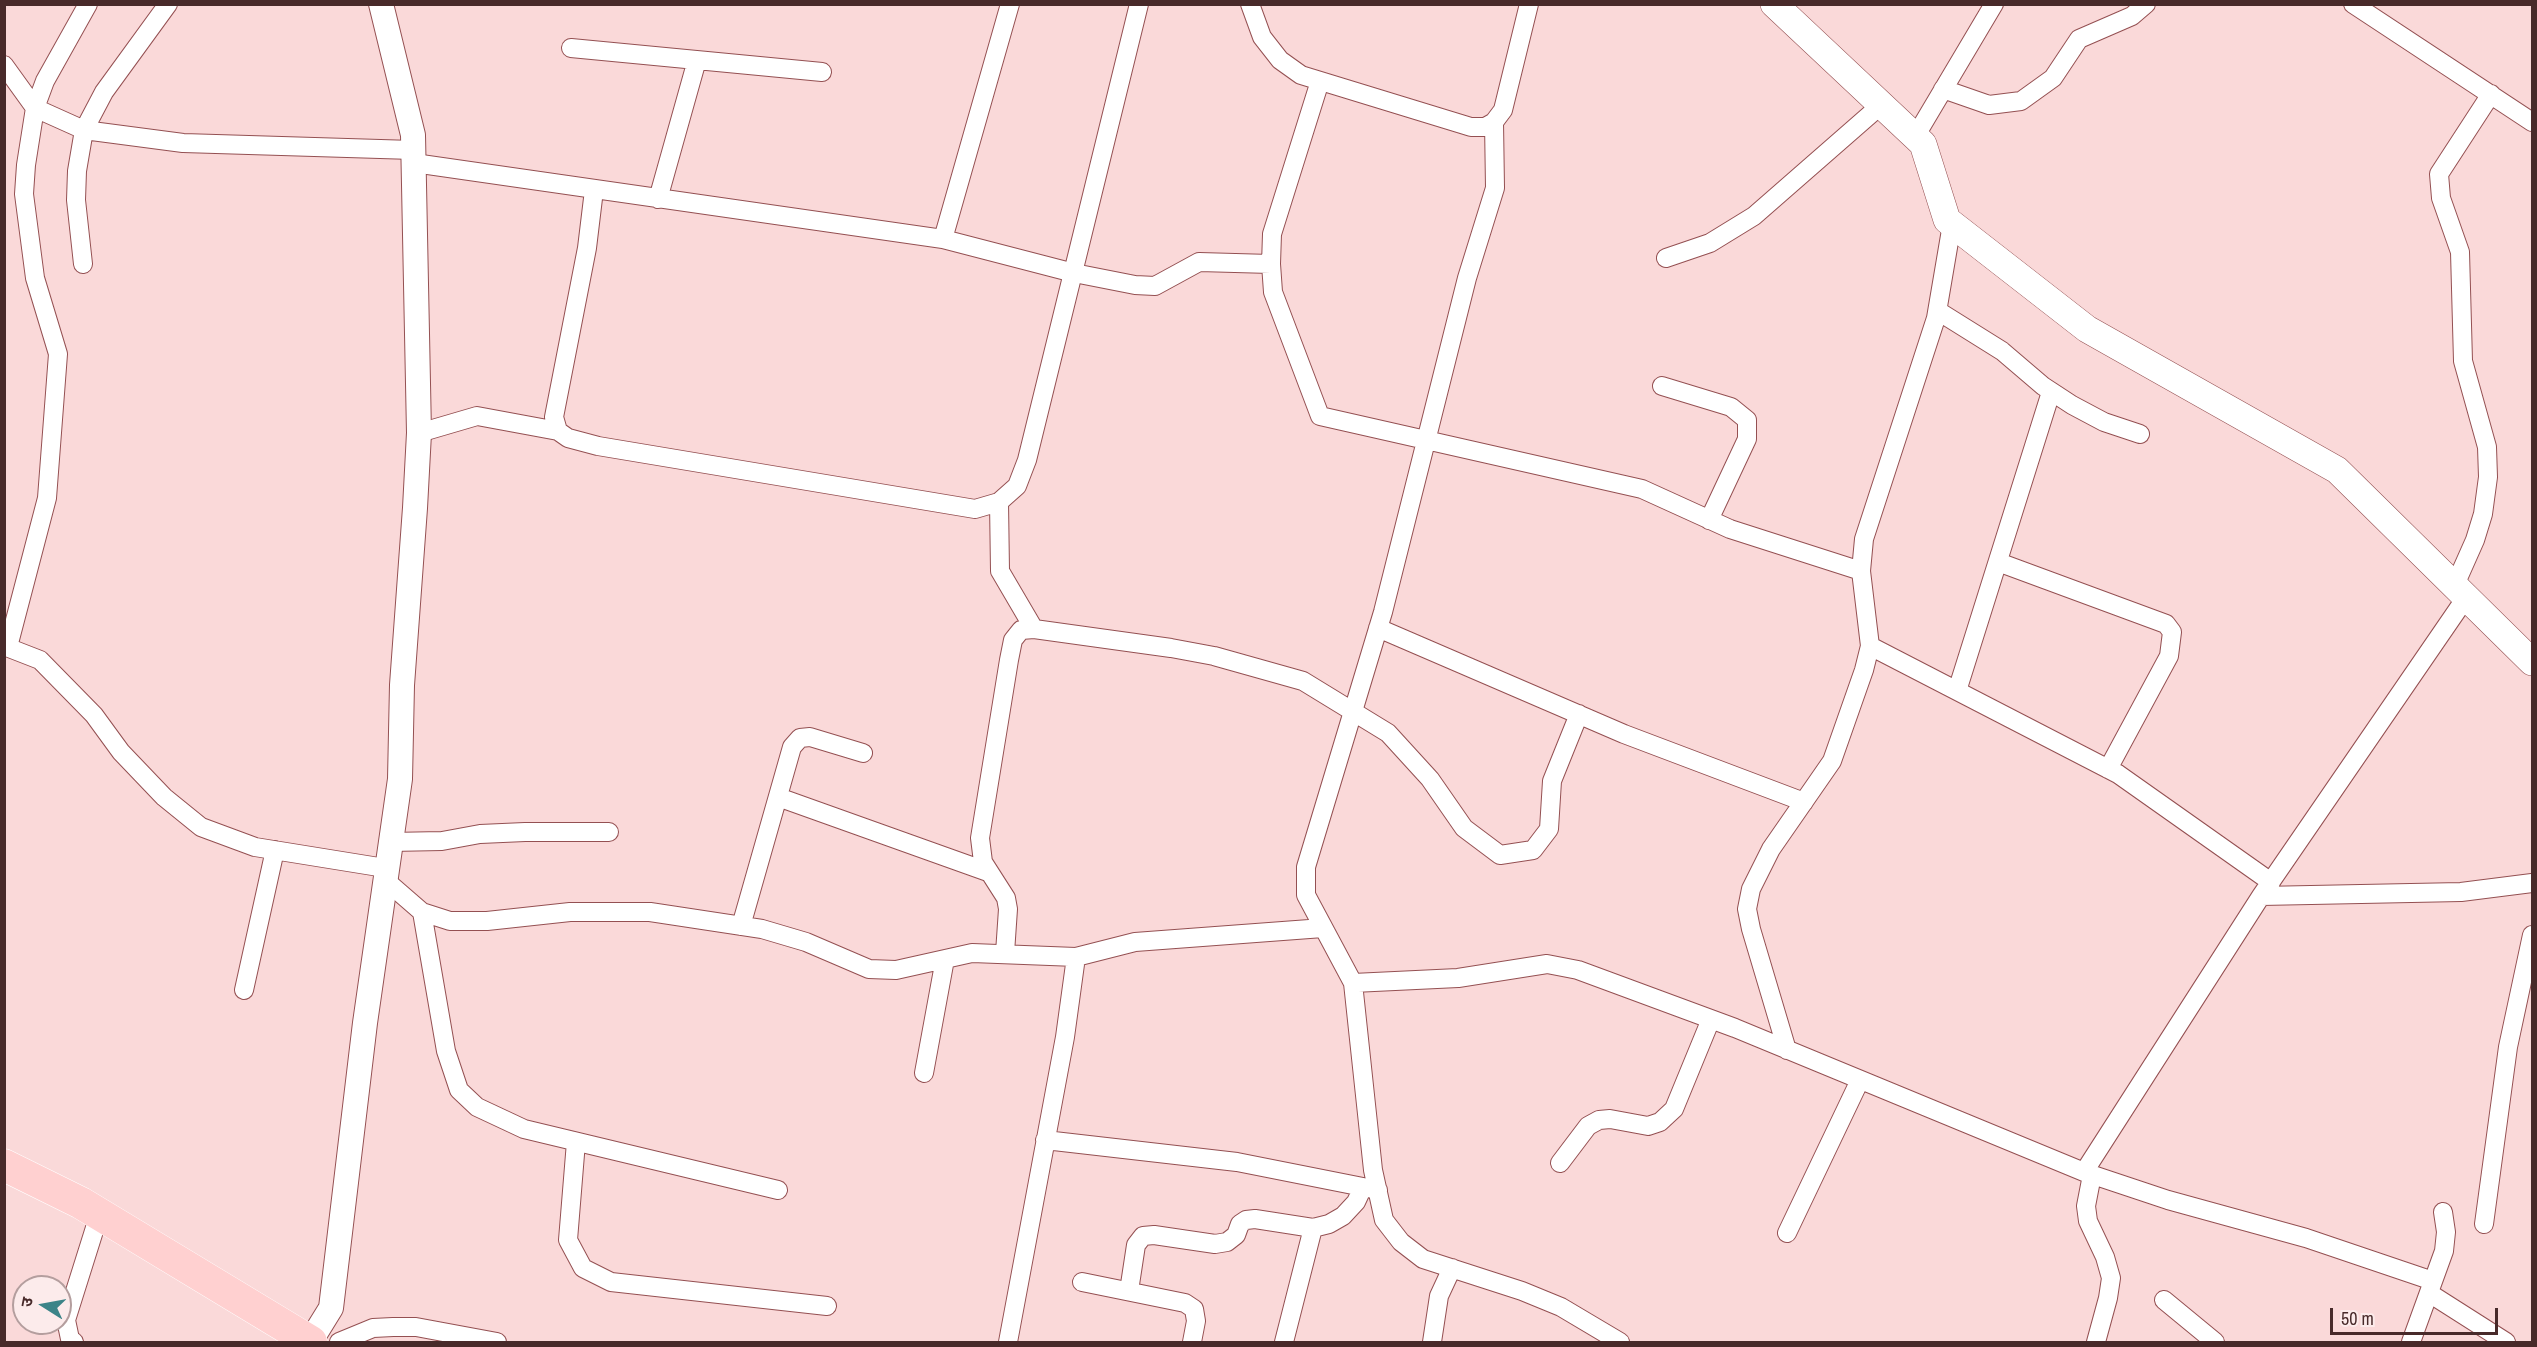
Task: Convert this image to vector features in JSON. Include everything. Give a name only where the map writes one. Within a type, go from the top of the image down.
[{"type":"highway","points":[[4,1165],[99,1215],[310,1342]]},
{"type":"main road","points":[[1774,4],[1923,144],[1947,220],[2088,329],[2337,470],[2532,662]]},
{"type":"street","points":[[88,4],[45,81],[35,108],[26,165],[25,202],[35,278],[58,354],[47,498],[6,646],[40,660],[94,715],[121,752],[164,797],[201,827],[255,847],[385,874],[422,912],[450,921],[487,921],[570,912],[650,912],[741,926],[806,942],[869,969],[896,970],[972,953],[1077,957],[1135,942],[1323,928]]},
{"type":"street","points":[[83,264],[76,200],[84,130],[104,92],[168,4]]},
{"type":"street","points":[[310,1342],[331,1308],[385,874],[400,778],[402,685],[419,433],[413,135],[381,4]]},
{"type":"street","points":[[943,239],[1010,4]]},
{"type":"street","points":[[419,433],[477,416],[558,431],[568,438],[598,446],[975,509],[999,502],[1017,486],[1027,459],[1139,4]]},
{"type":"street","points":[[1250,4],[1262,37],[1280,60],[1301,75],[1471,127],[1485,127],[1494,122],[1503,110],[1529,4]]},
{"type":"street","points":[[1915,137],[1994,4]]},
{"type":"street","points":[[1943,89],[1989,105],[2022,101],[2053,78],[2079,39],[2132,16],[2146,4]]},
{"type":"street","points":[[2353,4],[2532,122]]},
{"type":"street","points":[[572,48],[822,72]]},
{"type":"street","points":[[658,199],[697,60]]},
{"type":"street","points":[[4,65],[35,108],[84,130],[183,143],[413,157],[594,190],[943,239],[1074,273],[1135,285],[1155,286],[1199,262],[1271,264]]},
{"type":"street","points":[[1320,81],[1272,234],[1271,264],[1273,292],[1320,416],[1642,489],[1730,529],[1861,571]]},
{"type":"street","points":[[2096,1342],[2111,1278],[2105,1257],[2088,1221],[2086,1206],[2088,1173],[2266,889],[2461,591],[2483,514],[2488,477],[2487,447],[2463,361],[2460,252],[2441,198],[2439,174],[2491,94]]},
{"type":"street","points":[[1666,258],[1710,243],[1754,216],[1881,105]]},
{"type":"street","points":[[1494,122],[1495,188],[1467,278],[1378,628],[1306,867],[1306,895],[1353,982],[1370,1188],[1384,1220],[1401,1242],[1423,1259],[1561,1307],[1620,1342]]},
{"type":"street","points":[[558,431],[554,417],[587,248],[594,190]]},
{"type":"street","points":[[1787,1050],[1748,909],[1751,889],[1771,849],[1832,761],[1870,646],[1861,571],[1864,539],[1938,311],[1952,224]]},
{"type":"street","points":[[1938,311],[2002,351],[2051,392],[2104,422],[2140,434]]},
{"type":"street","points":[[1662,386],[1731,407],[1747,420],[1747,439],[1709,520]]},
{"type":"street","points":[[1958,691],[2051,392]]},
{"type":"street","points":[[999,502],[1000,571],[1034,629]]},
{"type":"street","points":[[1998,562],[2166,624],[2172,632],[2169,656],[2108,769]]},
{"type":"street","points":[[1378,628],[1579,714],[1804,802]]},
{"type":"street","points":[[1005,953],[1008,909],[1006,898],[988,872],[980,852],[980,838],[1013,640],[1022,630],[1034,629],[1214,656],[1303,681],[1388,733],[1430,779],[1464,828],[1500,855],[1533,850],[1549,829],[1552,781],[1579,714]]},
{"type":"street","points":[[1870,646],[2108,769],[2266,889],[2461,892],[2532,883]]},
{"type":"street","points":[[741,926],[792,747],[800,738],[810,737],[863,753]]},
{"type":"street","points":[[778,797],[988,872]]},
{"type":"street","points":[[390,842],[441,841],[525,832],[609,832]]},
{"type":"street","points":[[244,990],[274,850]]},
{"type":"street","points":[[422,912],[446,1051],[459,1090],[477,1107],[524,1129],[778,1190]]},
{"type":"street","points":[[2484,1224],[2508,1047],[2532,935]]},
{"type":"street","points":[[1008,1342],[1077,957]]},
{"type":"street","points":[[924,1073],[945,959]]},
{"type":"street","points":[[1353,982],[1458,978],[1547,964],[1578,970],[1711,1019],[2088,1173],[2168,1200],[2306,1238],[2431,1287],[2506,1342]]},
{"type":"street","points":[[1560,1163],[1588,1126],[1599,1120],[1610,1119],[1648,1126],[1660,1122],[1674,1109],[1711,1019]]},
{"type":"street","points":[[1787,1233],[1860,1080]]},
{"type":"street","points":[[1045,1140],[1237,1162],[1370,1188]]},
{"type":"street","points":[[576,1142],[568,1240],[583,1268],[611,1282],[827,1306]]},
{"type":"street","points":[[1129,1291],[1136,1245],[1143,1236],[1154,1235],[1215,1244],[1227,1242],[1236,1235],[1240,1224],[1246,1220],[1255,1219],[1313,1228],[1329,1224],[1343,1216],[1370,1188]]},
{"type":"street","points":[[2411,1342],[2444,1251],[2446,1232],[2443,1212]]},
{"type":"street","points":[[74,1342],[70,1339],[66,1320],[99,1215]]},
{"type":"street","points":[[1284,1342],[1313,1228]]},
{"type":"street","points":[[1432,1342],[1439,1296],[1452,1268]]},
{"type":"street","points":[[1082,1282],[1185,1303],[1194,1309],[1196,1321],[1192,1342]]},
{"type":"street","points":[[2164,1300],[2215,1342]]},
{"type":"street","points":[[339,1342],[373,1328],[416,1327],[497,1342]]}]
